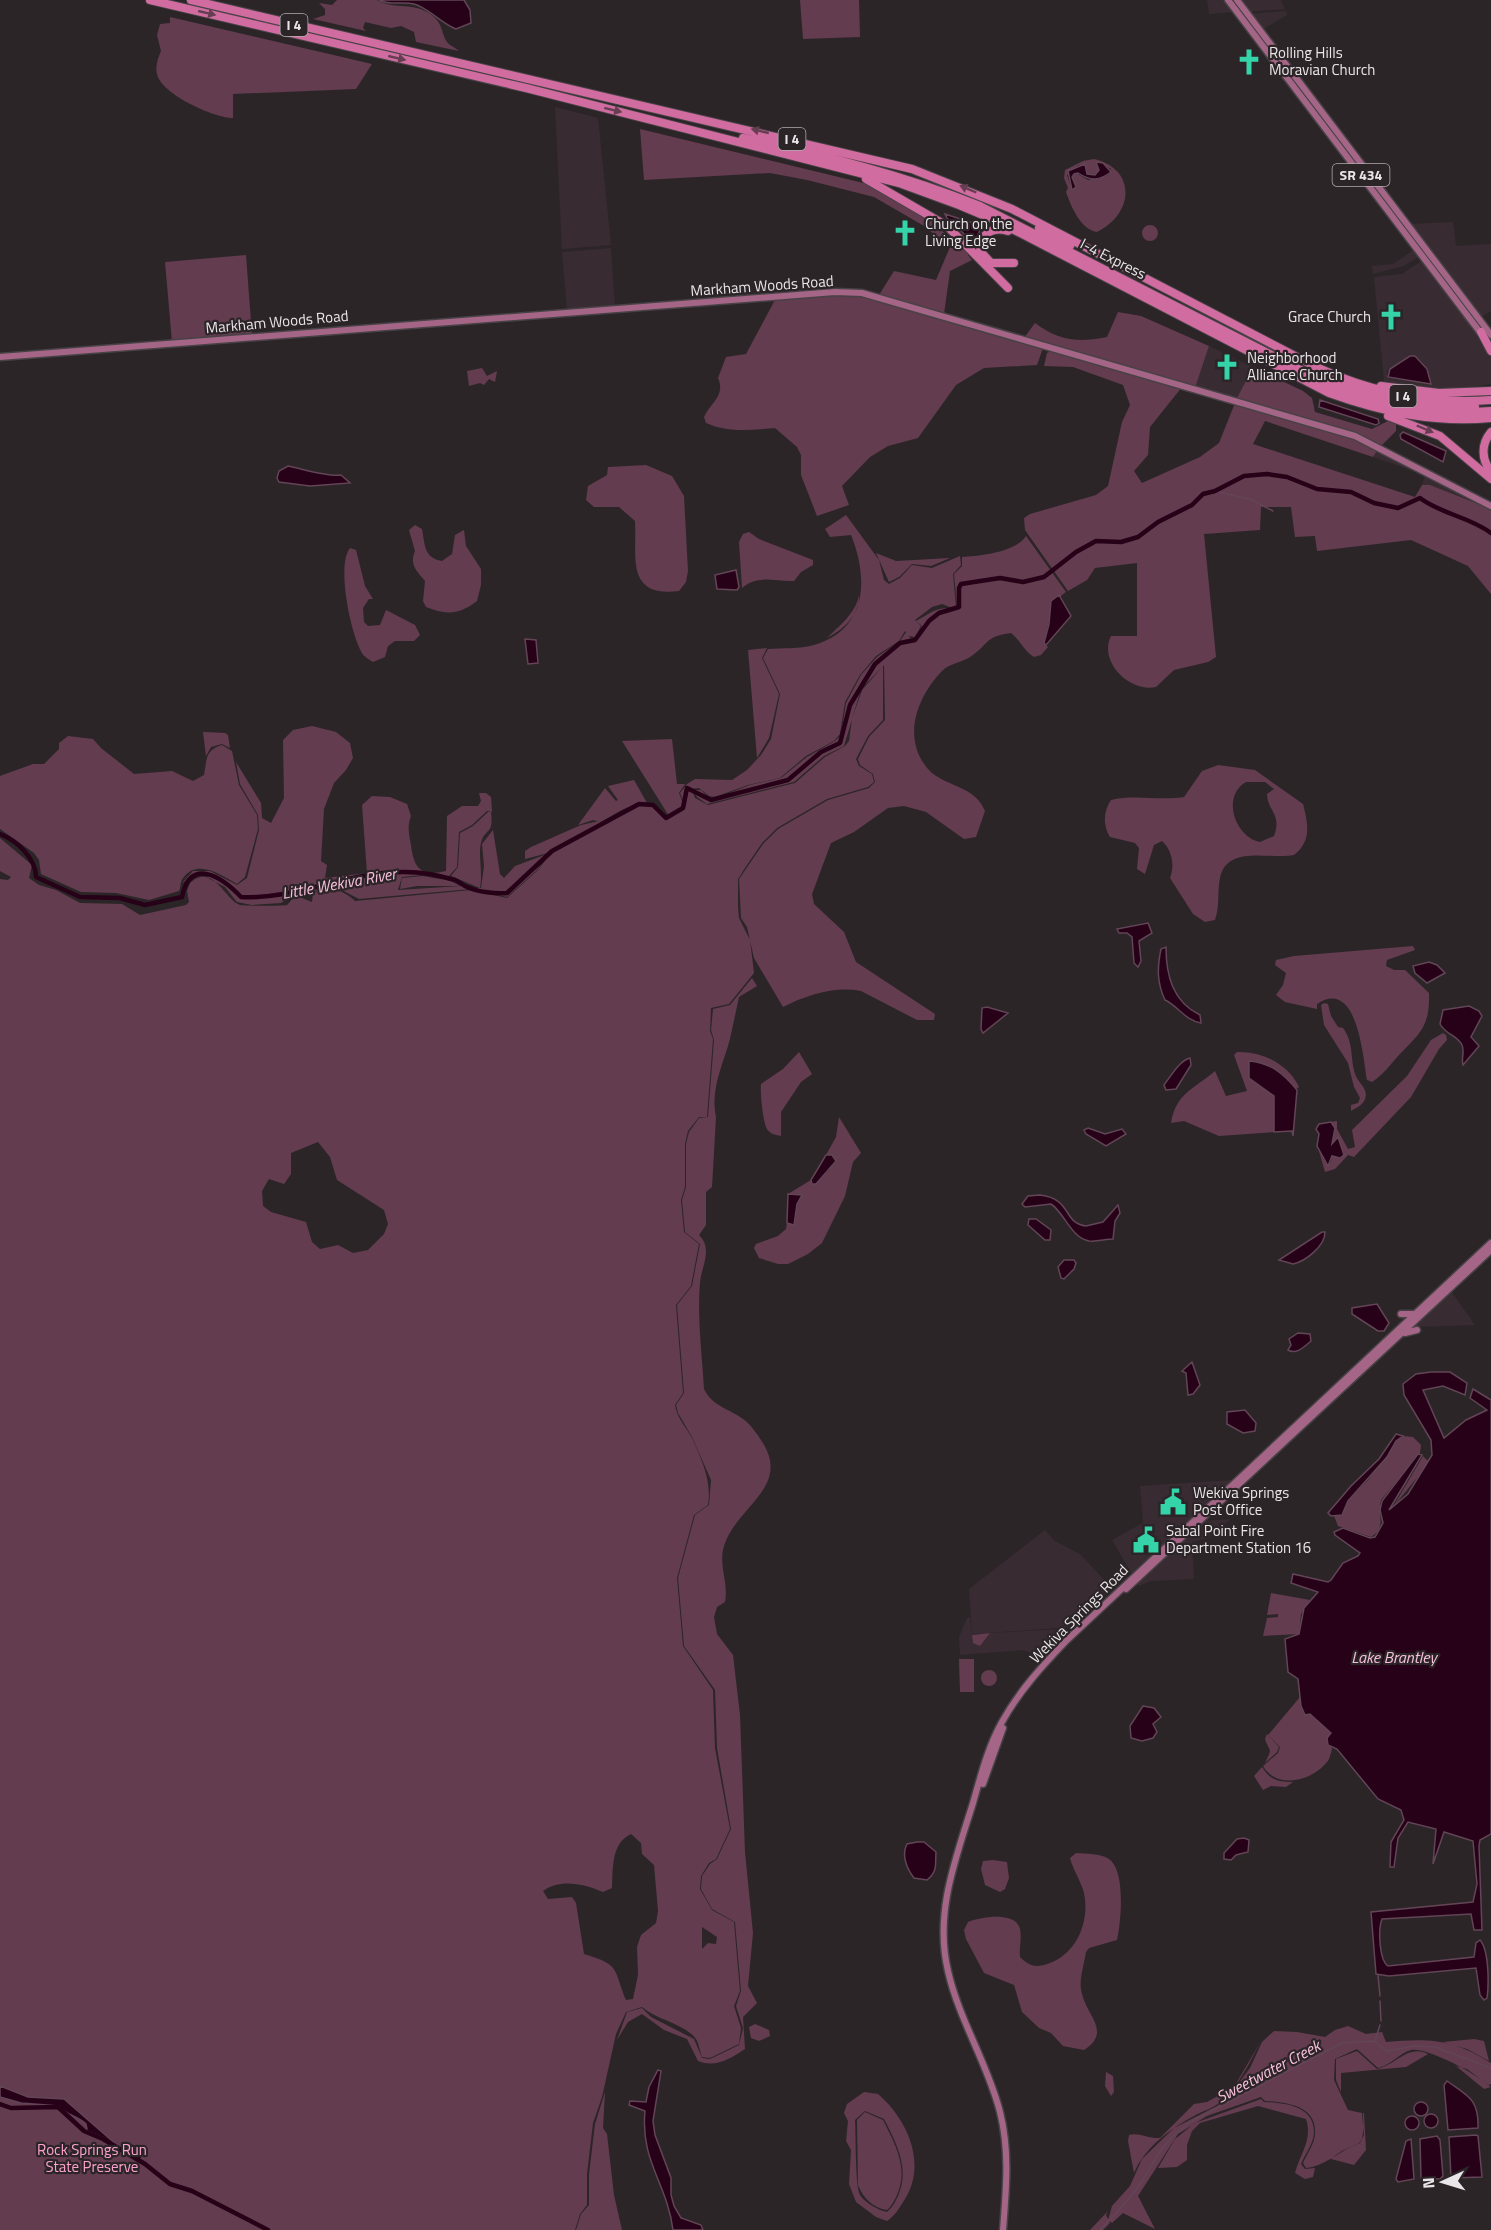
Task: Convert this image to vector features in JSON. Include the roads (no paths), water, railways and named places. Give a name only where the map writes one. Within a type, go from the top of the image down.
[{"type":"highway","name":"I 4","points":[[150,0],[536,90],[813,161],[935,195],[974,210],[1290,375],[1329,393],[1371,407],[1424,417],[1491,418]]},
{"type":"highway","name":"I 4","points":[[191,0],[891,162],[937,177],[998,203],[1318,368],[1369,388],[1408,397],[1454,402],[1491,400]]},
{"type":"highway","points":[[205,0],[246,14]]},
{"type":"highway","name":"I-4 Express","points":[[717,137],[748,139],[870,168],[954,195],[1342,391],[1387,405],[1427,411],[1491,411]]},
{"type":"highway","points":[[813,161],[874,183],[922,210],[956,234],[1008,288]]},
{"type":"highway","name":"I-4 Express","points":[[998,203],[1076,249],[1340,385],[1408,404],[1449,408],[1491,406]]},
{"type":"highway","points":[[1014,263],[997,265],[985,259],[980,248],[984,235],[993,230],[1004,230],[1040,244]]},
{"type":"highway","points":[[1481,332],[1491,348]]},
{"type":"highway","points":[[1318,368],[1402,390],[1439,393],[1491,391]]},
{"type":"highway","points":[[1371,407],[1440,436],[1491,479]]},
{"type":"highway","points":[[1491,432],[1485,441],[1483,453],[1491,472]]},
{"type":"main road","name":"SR 434","points":[[1228,0],[1340,149],[1407,234],[1448,278],[1491,335]]},
{"type":"main road","name":"SR 434","points":[[1237,0],[1362,165],[1481,332]]},
{"type":"main road","points":[[1237,13],[1245,17],[1258,30]]},
{"type":"main road","points":[[1340,149],[1345,148],[1362,165]]},
{"type":"main road","name":"Markham Woods Road","points":[[0,357],[385,325],[836,292],[862,293],[1355,436],[1491,506]]},
{"type":"main road","name":"Wekiva Springs Road","points":[[949,1884],[996,1745],[1019,1697],[1049,1663],[1157,1558],[1413,1314],[1491,1243]]},
{"type":"main road","name":"Wekiva Springs Road","points":[[1182,1534],[1491,1250]]},
{"type":"main road","points":[[1444,1294],[1445,1289],[1461,1270]]},
{"type":"main road","points":[[1401,1314],[1413,1314]]},
{"type":"main road","points":[[1401,1334],[1417,1330]]},
{"type":"main road","name":"Wekiva Springs Road","points":[[1003,2230],[1006,2161],[1003,2126],[995,2095],[947,1970],[943,1926],[949,1884],[990,1746],[1006,1715],[1044,1664],[1128,1582],[1157,1558]]},
{"type":"main road","points":[[1120,1582],[1128,1582]]},
{"type":"water","points":[[379,0],[464,0],[470,10],[471,23],[456,29],[419,6]]},
{"type":"water","points":[[1096,162],[1103,163],[1111,172],[1095,179],[1078,173],[1074,174],[1072,177],[1076,187],[1072,190],[1068,171],[1085,164],[1087,174],[1095,175],[1099,170]]},
{"type":"water","points":[[945,214],[982,226],[974,243],[947,218]]},
{"type":"water","points":[[1410,356],[1415,356],[1427,369],[1431,384],[1388,377],[1390,369]]},
{"type":"water","points":[[1320,400],[1378,419],[1379,423],[1376,425],[1319,407]]},
{"type":"water","points":[[1403,432],[1446,451],[1443,462],[1401,439],[1400,435]]},
{"type":"water","points":[[288,466],[322,474],[341,475],[350,483],[310,486],[279,482],[277,478],[279,471]]},
{"type":"water","points":[[736,570],[739,587],[737,590],[717,589],[715,575]]},
{"type":"water","points":[[1059,595],[1071,616],[1046,645],[1044,643],[1049,624],[1051,601]]},
{"type":"water","points":[[525,639],[536,640],[538,663],[528,664]]},
{"type":"water","points":[[1148,923],[1152,933],[1139,941],[1141,961],[1138,967],[1134,963],[1132,937],[1127,933],[1119,933],[1117,929]]},
{"type":"water","points":[[1166,947],[1173,987],[1183,1003],[1200,1015],[1201,1023],[1186,1016],[1165,1000],[1160,988],[1158,969],[1161,949]]},
{"type":"water","points":[[1429,962],[1437,965],[1445,973],[1427,983],[1415,973],[1413,966]]},
{"type":"water","points":[[1469,1006],[1479,1011],[1482,1016],[1471,1037],[1479,1046],[1463,1065],[1462,1045],[1440,1024],[1443,1010]]},
{"type":"water","points":[[987,1007],[1008,1013],[983,1033],[981,1029],[982,1008]]},
{"type":"water","points":[[1190,1058],[1191,1065],[1176,1089],[1166,1090],[1164,1085],[1172,1073],[1182,1062]]},
{"type":"water","points":[[1249,1061],[1264,1064],[1276,1070],[1297,1090],[1293,1136],[1292,1131],[1274,1132],[1274,1096],[1249,1078]]},
{"type":"water","points":[[1331,1122],[1335,1128],[1332,1144],[1338,1137],[1344,1155],[1340,1158],[1332,1156],[1328,1166],[1317,1146],[1319,1134],[1316,1129],[1319,1124]]},
{"type":"water","points":[[1088,1128],[1105,1134],[1122,1129],[1126,1134],[1106,1146],[1086,1134],[1084,1130]]},
{"type":"water","points":[[826,1155],[832,1155],[836,1161],[816,1184],[812,1184],[811,1180]]},
{"type":"water","points":[[788,1194],[802,1195],[797,1204],[794,1225],[787,1223]]},
{"type":"water","points":[[1040,1195],[1058,1201],[1073,1220],[1086,1226],[1103,1222],[1118,1205],[1120,1213],[1115,1221],[1113,1239],[1089,1241],[1083,1239],[1072,1230],[1051,1204],[1025,1207],[1022,1204],[1028,1196]]},
{"type":"water","points":[[1029,1219],[1036,1219],[1051,1230],[1050,1240],[1045,1240],[1028,1225]]},
{"type":"water","points":[[1325,1232],[1322,1242],[1309,1256],[1293,1264],[1279,1260]]},
{"type":"water","points":[[1064,1260],[1074,1260],[1076,1263],[1074,1269],[1064,1279],[1061,1278],[1058,1267]]},
{"type":"water","points":[[1377,1304],[1389,1323],[1384,1331],[1378,1331],[1352,1314],[1352,1308]]},
{"type":"water","points":[[1298,1333],[1310,1334],[1311,1341],[1297,1351],[1288,1350],[1291,1345],[1289,1339]]},
{"type":"water","points":[[1192,1362],[1200,1385],[1193,1394],[1188,1395],[1186,1373],[1182,1371]]},
{"type":"water","name":"Lake Brantley","points":[[1450,1372],[1467,1383],[1465,1395],[1443,1386],[1423,1390],[1444,1438],[1466,1420],[1487,1410],[1470,1398],[1473,1389],[1491,1400],[1491,1834],[1480,1840],[1479,1846],[1482,1930],[1474,1930],[1471,1914],[1382,1919],[1380,1944],[1383,1958],[1388,1966],[1474,1957],[1476,1943],[1480,1940],[1488,1967],[1487,1998],[1484,2000],[1480,1995],[1476,1968],[1389,1976],[1376,1974],[1371,1912],[1473,1902],[1477,1884],[1473,1841],[1444,1832],[1433,1864],[1436,1829],[1408,1822],[1398,1838],[1394,1867],[1390,1867],[1391,1842],[1404,1820],[1401,1810],[1378,1799],[1337,1749],[1328,1745],[1327,1738],[1331,1733],[1310,1714],[1305,1715],[1301,1706],[1298,1679],[1288,1672],[1285,1639],[1299,1634],[1304,1608],[1318,1592],[1291,1583],[1293,1574],[1328,1582],[1331,1580],[1343,1563],[1360,1553],[1334,1532],[1343,1528],[1370,1538],[1375,1537],[1383,1523],[1380,1510],[1382,1501],[1418,1454],[1422,1455],[1389,1510],[1408,1494],[1432,1455],[1431,1440],[1404,1395],[1403,1384],[1416,1374]]},
{"type":"water","points":[[1245,1410],[1256,1423],[1255,1431],[1243,1433],[1227,1424],[1227,1412]]},
{"type":"water","points":[[1396,1434],[1403,1436],[1396,1441],[1387,1457],[1348,1501],[1342,1515],[1331,1516],[1328,1513],[1351,1486],[1379,1459]]},
{"type":"water","points":[[1143,1706],[1154,1708],[1161,1717],[1153,1724],[1157,1732],[1153,1738],[1142,1741],[1131,1738],[1130,1726]]},
{"type":"water","points":[[1237,1839],[1249,1840],[1248,1852],[1236,1855],[1231,1860],[1224,1859],[1224,1853]]},
{"type":"water","points":[[924,1842],[936,1852],[934,1871],[927,1880],[914,1878],[906,1862],[907,1844]]},
{"type":"water","points":[[658,2070],[661,2071],[653,2121],[655,2135],[671,2178],[671,2195],[674,2206],[681,2218],[701,2225],[703,2230],[673,2230],[670,2213],[646,2144],[645,2111],[629,2105],[630,2101],[646,2102],[649,2087]]},
{"type":"water","points":[[1447,2081],[1471,2099],[1477,2111],[1478,2128],[1448,2130],[1444,2085]]},
{"type":"water","points":[[0,2086],[28,2097],[64,2099],[117,2145],[135,2150],[143,2145],[148,2147],[146,2154],[139,2160],[104,2138],[83,2129],[87,2129],[86,2124],[59,2106],[21,2103],[0,2097]]},
{"type":"water","points":[[1421,2102],[1426,2104],[1428,2109],[1426,2114],[1421,2116],[1416,2114],[1414,2109],[1416,2104]]},
{"type":"water","points":[[1431,2114],[1436,2116],[1438,2121],[1436,2126],[1431,2128],[1426,2126],[1424,2121],[1426,2116]]},
{"type":"water","points":[[1412,2116],[1417,2118],[1419,2123],[1417,2128],[1412,2130],[1407,2128],[1405,2123],[1407,2118]]},
{"type":"water","points":[[1437,2136],[1440,2140],[1443,2176],[1440,2179],[1421,2178],[1420,2139]]},
{"type":"water","points":[[1478,2136],[1482,2177],[1451,2178],[1449,2137]]},
{"type":"water","points":[[1411,2139],[1414,2179],[1398,2182],[1396,2179],[1406,2141]]},
{"type":"waterway","name":"Little Wekiva River","points":[[0,834],[19,845],[33,864],[36,877],[80,897],[120,898],[145,905],[182,897],[186,884],[192,877],[199,874],[216,877],[241,897],[282,894],[363,876],[405,872],[449,878],[482,891],[507,893],[552,851],[639,804],[653,805],[666,818],[683,808],[687,788],[711,800],[788,780],[821,752],[840,743],[850,705],[875,664],[900,643],[915,640],[929,621],[939,613],[959,607],[961,584],[1000,578],[1023,582],[1044,577],[1076,552],[1096,541],[1121,542],[1138,537],[1158,522],[1192,505],[1203,494],[1215,491],[1244,476],[1267,474],[1287,477],[1317,489],[1351,492],[1374,503],[1398,508],[1420,498],[1491,533]]},
{"type":"waterway","points":[[1215,491],[1252,500],[1273,511]]},
{"type":"waterway","points":[[1378,1975],[1380,1996]]},
{"type":"waterway","points":[[1380,2001],[1381,2021]]},
{"type":"waterway","points":[[1375,2041],[1380,2025]]},
{"type":"waterway","name":"Sweetwater Creek","points":[[1100,2230],[1131,2196],[1162,2150],[1181,2129],[1192,2121],[1342,2043],[1373,2041],[1387,2051],[1414,2046],[1435,2047],[1491,2068]]},
{"type":"waterway","points":[[0,2104],[11,2108],[58,2107],[84,2131],[103,2139],[145,2164],[170,2184],[192,2191],[268,2230]]},
{"type":"place","name":"Rolling Hills Moravian Church","points":[[1249,62]]},
{"type":"place","name":"Church on the Living Edge","points":[[905,233]]},
{"type":"place","name":"Grace Church","points":[[1391,317]]},
{"type":"place","name":"Neighborhood Alliance Church","points":[[1227,367]]},
{"type":"place","name":"Wekiva Springs Post Office","points":[[1173,1502]]},
{"type":"place","name":"Sabal Point Fire Department Station 16","points":[[1146,1540]]},
{"type":"park label","name":"Rock Springs Run State Preserve","points":[[92,2158]]}]
